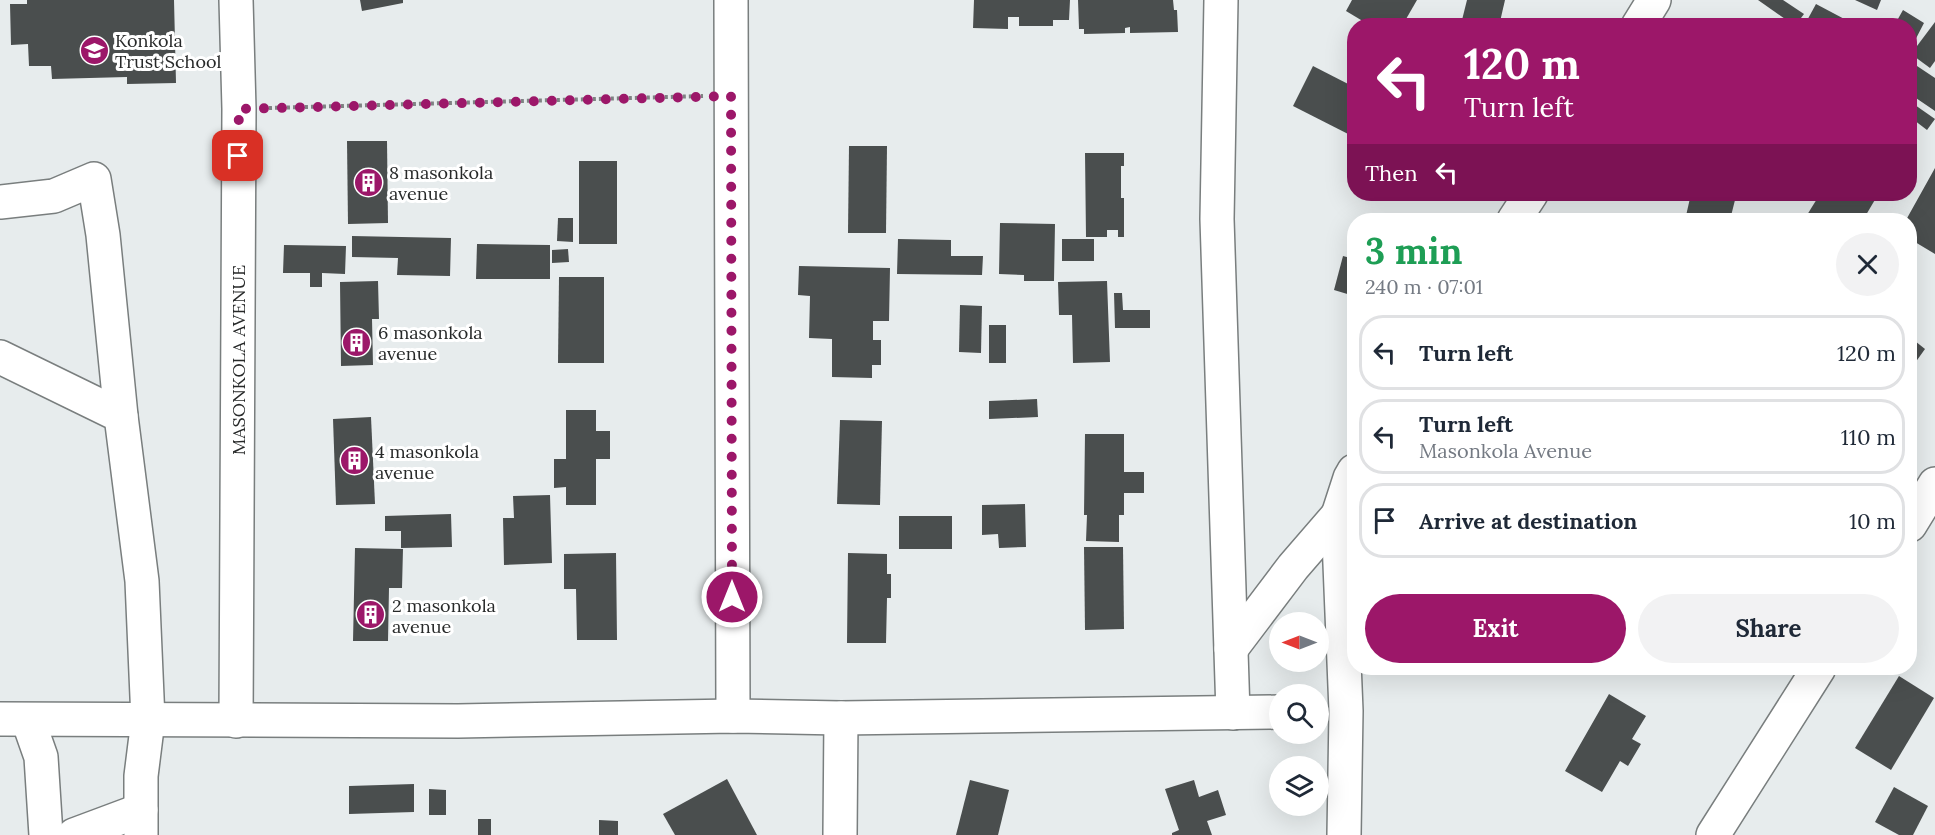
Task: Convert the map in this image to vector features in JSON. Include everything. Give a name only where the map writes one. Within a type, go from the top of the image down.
[{"type":"street","name":"MASONKOLA AVENUE","points":[[236,0],[239,109],[236,721]]},
{"type":"street","points":[[731,0],[733,716]]},
{"type":"street","points":[[1221,0],[1217,219],[1233,713]]},
{"type":"street","points":[[1643,18],[1654,0]]},
{"type":"street","points":[[0,202],[54,196],[94,179],[103,235],[121,416],[142,581],[148,720],[141,776],[141,822],[74,835]]},
{"type":"street","points":[[0,357],[121,416]]},
{"type":"street","points":[[1917,514],[1935,484]]},
{"type":"street","points":[[1344,835],[1332,711],[1338,515],[1347,487]]},
{"type":"street","points":[[1231,648],[1293,567],[1338,515]]},
{"type":"street","points":[[1713,835],[1815,675]]},
{"type":"street","points":[[14,719],[458,722],[733,716],[841,718],[1269,712]]},
{"type":"street","points":[[840,835],[841,718]]},
{"type":"street","points":[[14,719],[41,758],[46,835]]},
{"type":"path","points":[[239,109],[731,96]]},
{"type":"building","name":"Konkola Trust School","points":[[27,0],[174,0],[176,83],[127,84],[127,77],[52,79],[51,66],[29,66],[28,44],[11,45],[10,4],[27,4]]},
{"type":"building","points":[[360,0],[403,0],[403,3],[362,11]]},
{"type":"building","points":[[974,0],[1070,0],[1069,20],[1053,20],[1053,26],[1019,26],[1019,17],[1008,17],[1008,29],[973,28]]},
{"type":"building","points":[[1078,0],[1173,0],[1174,10],[1177,10],[1178,32],[1130,33],[1130,27],[1125,28],[1125,33],[1084,34],[1084,29],[1079,29]]},
{"type":"building","points":[[1352,0],[1417,0],[1407,18],[1358,18],[1346,11]]},
{"type":"building","points":[[1467,0],[1505,0],[1501,18],[1462,18]]},
{"type":"building","points":[[1758,0],[1783,0],[1804,14],[1801,18],[1784,18]]},
{"type":"building","points":[[1855,0],[1881,0],[1877,10]]},
{"type":"building","points":[[1816,4],[1842,18],[1808,18]]},
{"type":"building","points":[[1903,10],[1916,18],[1898,18]]},
{"type":"building","points":[[1917,19],[1924,23],[1917,36]]},
{"type":"building","points":[[1935,22],[1935,61],[1930,68],[1917,58],[1917,46]]},
{"type":"building","points":[[1313,66],[1347,83],[1347,133],[1293,106]]},
{"type":"building","points":[[1917,66],[1935,78],[1935,111],[1917,99]]},
{"type":"building","points":[[1917,106],[1935,119],[1927,130],[1917,122]]},
{"type":"building","name":"8 masonkola avenue","points":[[347,141],[387,141],[388,223],[348,224]]},
{"type":"building","points":[[849,146],[887,146],[886,233],[848,233]]},
{"type":"building","points":[[1085,153],[1124,153],[1124,166],[1121,166],[1121,198],[1124,198],[1124,237],[1118,237],[1118,230],[1107,230],[1107,237],[1086,237]]},
{"type":"building","points":[[579,161],[617,161],[617,244],[579,244]]},
{"type":"building","points":[[1935,168],[1935,254],[1917,243],[1917,213],[1910,213]]},
{"type":"building","points":[[1689,201],[1735,201],[1732,213],[1687,213]]},
{"type":"building","points":[[1816,201],[1874,201],[1867,213],[1808,213]]},
{"type":"building","points":[[558,218],[573,218],[573,242],[557,241]]},
{"type":"building","points":[[1000,223],[1055,224],[1054,281],[1024,281],[1024,275],[999,274]]},
{"type":"building","points":[[352,236],[451,238],[450,276],[397,275],[398,258],[352,257]]},
{"type":"building","points":[[898,239],[951,240],[951,256],[983,256],[982,275],[897,274]]},
{"type":"building","points":[[1062,239],[1094,239],[1094,261],[1062,261]]},
{"type":"building","points":[[477,244],[550,245],[550,279],[476,279]]},
{"type":"building","points":[[284,245],[346,246],[345,274],[322,273],[322,287],[310,287],[310,273],[283,273]]},
{"type":"building","points":[[568,249],[569,262],[552,263],[552,250]]},
{"type":"building","points":[[1343,256],[1347,257],[1347,294],[1334,290]]},
{"type":"building","points":[[799,266],[890,268],[889,321],[873,321],[873,340],[881,340],[881,365],[872,365],[872,378],[832,377],[832,339],[809,338],[810,296],[798,295]]},
{"type":"building","points":[[559,277],[604,277],[604,363],[558,363]]},
{"type":"building","name":"6 masonkola avenue","points":[[378,281],[379,319],[372,319],[373,365],[341,366],[340,282]]},
{"type":"building","points":[[1107,281],[1110,362],[1073,363],[1072,315],[1059,315],[1058,282]]},
{"type":"building","points":[[1114,293],[1122,293],[1123,310],[1150,310],[1150,328],[1115,328]]},
{"type":"building","points":[[960,305],[982,306],[981,353],[959,352]]},
{"type":"building","points":[[989,325],[1006,325],[1006,363],[989,363]]},
{"type":"building","points":[[1917,343],[1925,349],[1917,360]]},
{"type":"building","points":[[1037,399],[1038,417],[989,419],[989,401]]},
{"type":"building","points":[[566,410],[596,410],[596,431],[610,431],[610,459],[596,459],[596,505],[566,505],[566,487],[554,488],[554,459],[566,459]]},
{"type":"building","name":"4 masonkola avenue","points":[[371,417],[375,504],[336,505],[333,419]]},
{"type":"building","points":[[840,420],[882,421],[880,505],[837,504]]},
{"type":"building","points":[[1085,434],[1124,434],[1124,472],[1144,472],[1144,493],[1124,493],[1124,515],[1119,515],[1119,542],[1086,541]]},
{"type":"building","points":[[550,495],[552,563],[504,565],[503,518],[514,518],[513,496]]},
{"type":"building","points":[[1025,504],[1026,547],[999,548],[998,534],[982,535],[982,505]]},
{"type":"building","points":[[451,514],[452,547],[401,548],[401,531],[385,531],[385,516]]},
{"type":"building","points":[[899,516],[952,516],[952,549],[899,549]]},
{"type":"building","points":[[1084,547],[1123,547],[1124,629],[1085,630]]},
{"type":"building","name":"2 masonkola avenue","points":[[355,548],[403,549],[402,588],[389,588],[388,641],[353,641]]},
{"type":"building","points":[[616,553],[617,640],[577,640],[576,589],[564,589],[564,554]]},
{"type":"building","points":[[848,553],[887,554],[887,574],[891,574],[891,598],[887,598],[886,643],[847,643]]},
{"type":"building","points":[[1899,676],[1934,698],[1891,770],[1855,748]]},
{"type":"building","points":[[1609,694],[1646,716],[1632,739],[1641,744],[1628,766],[1620,761],[1602,792],[1565,771]]},
{"type":"building","points":[[727,779],[757,835],[675,835],[663,814]]},
{"type":"building","points":[[970,780],[1009,790],[998,835],[956,835]]},
{"type":"building","points":[[1194,780],[1199,797],[1218,790],[1226,815],[1207,821],[1212,835],[1172,835],[1179,830],[1165,789]]},
{"type":"building","points":[[414,784],[414,812],[349,814],[349,786]]},
{"type":"building","points":[[1894,787],[1928,806],[1913,835],[1899,835],[1875,822]]},
{"type":"building","points":[[429,789],[446,790],[446,815],[429,815]]},
{"type":"building","points":[[478,819],[491,819],[491,835],[478,835]]},
{"type":"building","points":[[599,820],[618,821],[618,835],[599,835]]},
{"type":"place","name":"Konkola Trust School","points":[[94,50]]},
{"type":"place","name":"8 masonkola avenue","points":[[368,182]]},
{"type":"place","name":"6 masonkola avenue","points":[[357,342]]},
{"type":"place","name":"4 masonkola avenue","points":[[354,461]]},
{"type":"place","name":"2 masonkola avenue","points":[[371,615]]},
{"type":"route","points":[[238,156],[239,109],[731,96],[732,597]]}]
